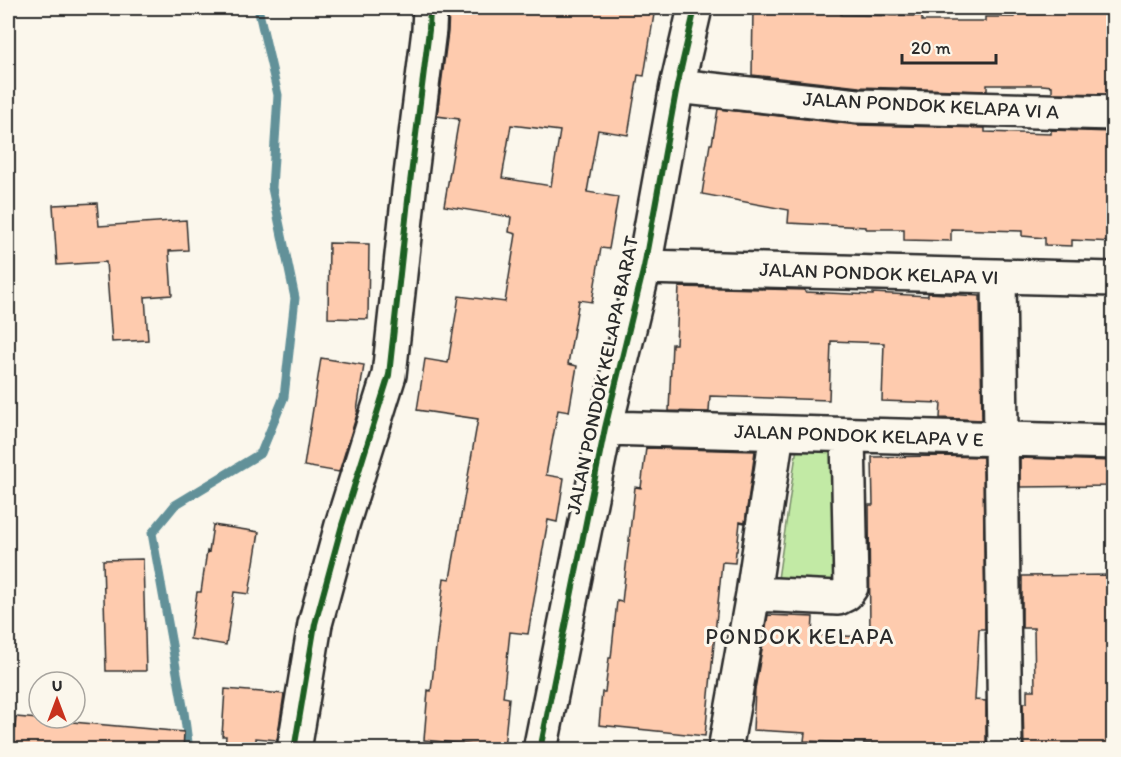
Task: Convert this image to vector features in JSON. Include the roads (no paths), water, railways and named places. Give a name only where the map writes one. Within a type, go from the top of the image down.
[{"type":"street","points":[[294,750],[315,624],[342,525],[389,375],[430,8]]},
{"type":"street","name":"JALAN PONDOK KELAPA BARAT","points":[[540,750],[605,428],[644,267],[677,86],[695,8]]},
{"type":"street","name":"JALAN PONDOK KELAPA VI A","points":[[677,86],[858,106],[1113,113]]},
{"type":"street","name":"JALAN PONDOK KELAPA VI","points":[[644,267],[1113,279]]},
{"type":"street","points":[[999,277],[1005,750]]},
{"type":"street","name":"JALAN PONDOK KELAPA V E","points":[[605,428],[1113,442]]},
{"type":"street","points":[[725,750],[753,594],[777,433]]},
{"type":"street","points":[[753,594],[838,598],[846,594],[851,587],[848,435]]},
{"type":"waterway","points":[[189,750],[152,533],[175,505],[261,453],[284,397],[295,298],[272,188],[278,95],[258,8]]},
{"type":"district","name":"PONDOK KELAPA","points":[[800,636]]}]
